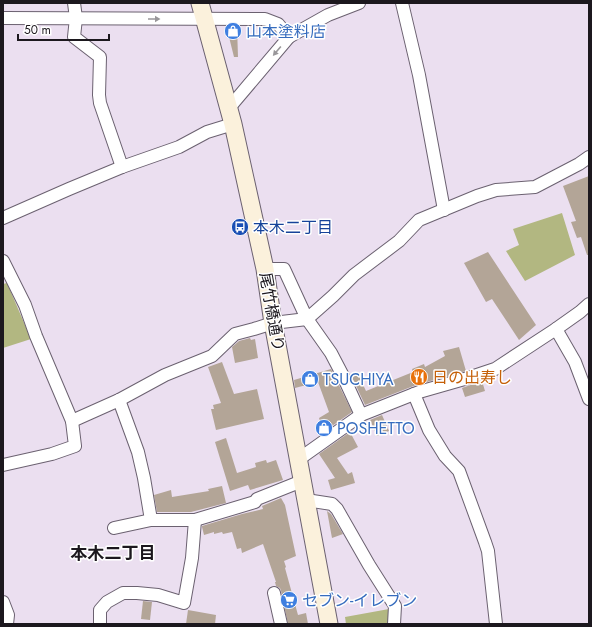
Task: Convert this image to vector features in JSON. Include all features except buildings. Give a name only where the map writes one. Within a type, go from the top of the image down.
[{"type":"main road","name":"尾竹橋通り","points":[[202,11],[231,116],[265,269],[273,322],[329,624]]},
{"type":"street","points":[[74,3],[76,18],[74,37],[100,57],[100,104],[122,166]]},
{"type":"street","points":[[3,218],[122,166],[179,147],[207,132],[231,116],[289,37],[328,15],[359,3]]},
{"type":"street","points":[[402,3],[419,75],[444,210]]},
{"type":"street","points":[[3,18],[76,18],[202,11],[265,19],[278,24],[289,37]]},
{"type":"street","points":[[72,420],[119,400],[165,375],[212,356],[235,334],[273,322],[307,319],[354,275],[400,242],[419,220],[477,196],[496,190],[536,186],[580,164],[589,157]]},
{"type":"street","points":[[3,261],[25,305],[36,336],[72,420],[75,446],[52,454],[3,465]]},
{"type":"street","points":[[265,269],[284,269],[307,319],[331,353],[344,376],[361,415]]},
{"type":"street","points":[[299,458],[361,415],[414,394],[495,369],[556,329],[589,304]]},
{"type":"street","points":[[556,329],[574,362],[589,397]]},
{"type":"street","points":[[414,394],[429,430],[445,456],[459,471],[485,542],[488,552],[496,624]]},
{"type":"street","points":[[119,400],[138,452],[151,520]]},
{"type":"street","points":[[114,528],[151,520],[195,520],[255,502],[257,498],[302,480]]},
{"type":"street","points":[[306,500],[332,504],[337,509],[369,565],[395,606],[394,624]]},
{"type":"street","points":[[100,624],[100,610],[107,602],[123,594],[138,593],[158,595],[184,603],[192,558],[195,520]]},
{"type":"street","points":[[274,593],[282,624]]},
{"type":"street","points":[[3,602],[8,615],[8,624]]},
{"type":"green space","points":[[562,213],[575,255],[525,281],[506,251],[519,245],[513,229]]},
{"type":"green space","points":[[7,283],[31,339],[3,348],[3,284]]},
{"type":"green space","points":[[389,609],[389,624],[346,624],[345,617]]},
{"type":"place","name":"山本塗料店","points":[[233,31]]},
{"type":"place","name":"本木二丁目","points":[[240,227]]},
{"type":"place","name":"日の出寿し","points":[[419,377]]},
{"type":"place","name":"TSUCHIYA","points":[[310,379]]},
{"type":"place","name":"POSHETTO","points":[[324,428]]},
{"type":"place","name":"セブン-イレブン","points":[[289,600]]},
{"type":"district","name":"本木二丁目","points":[[113,553]]}]
